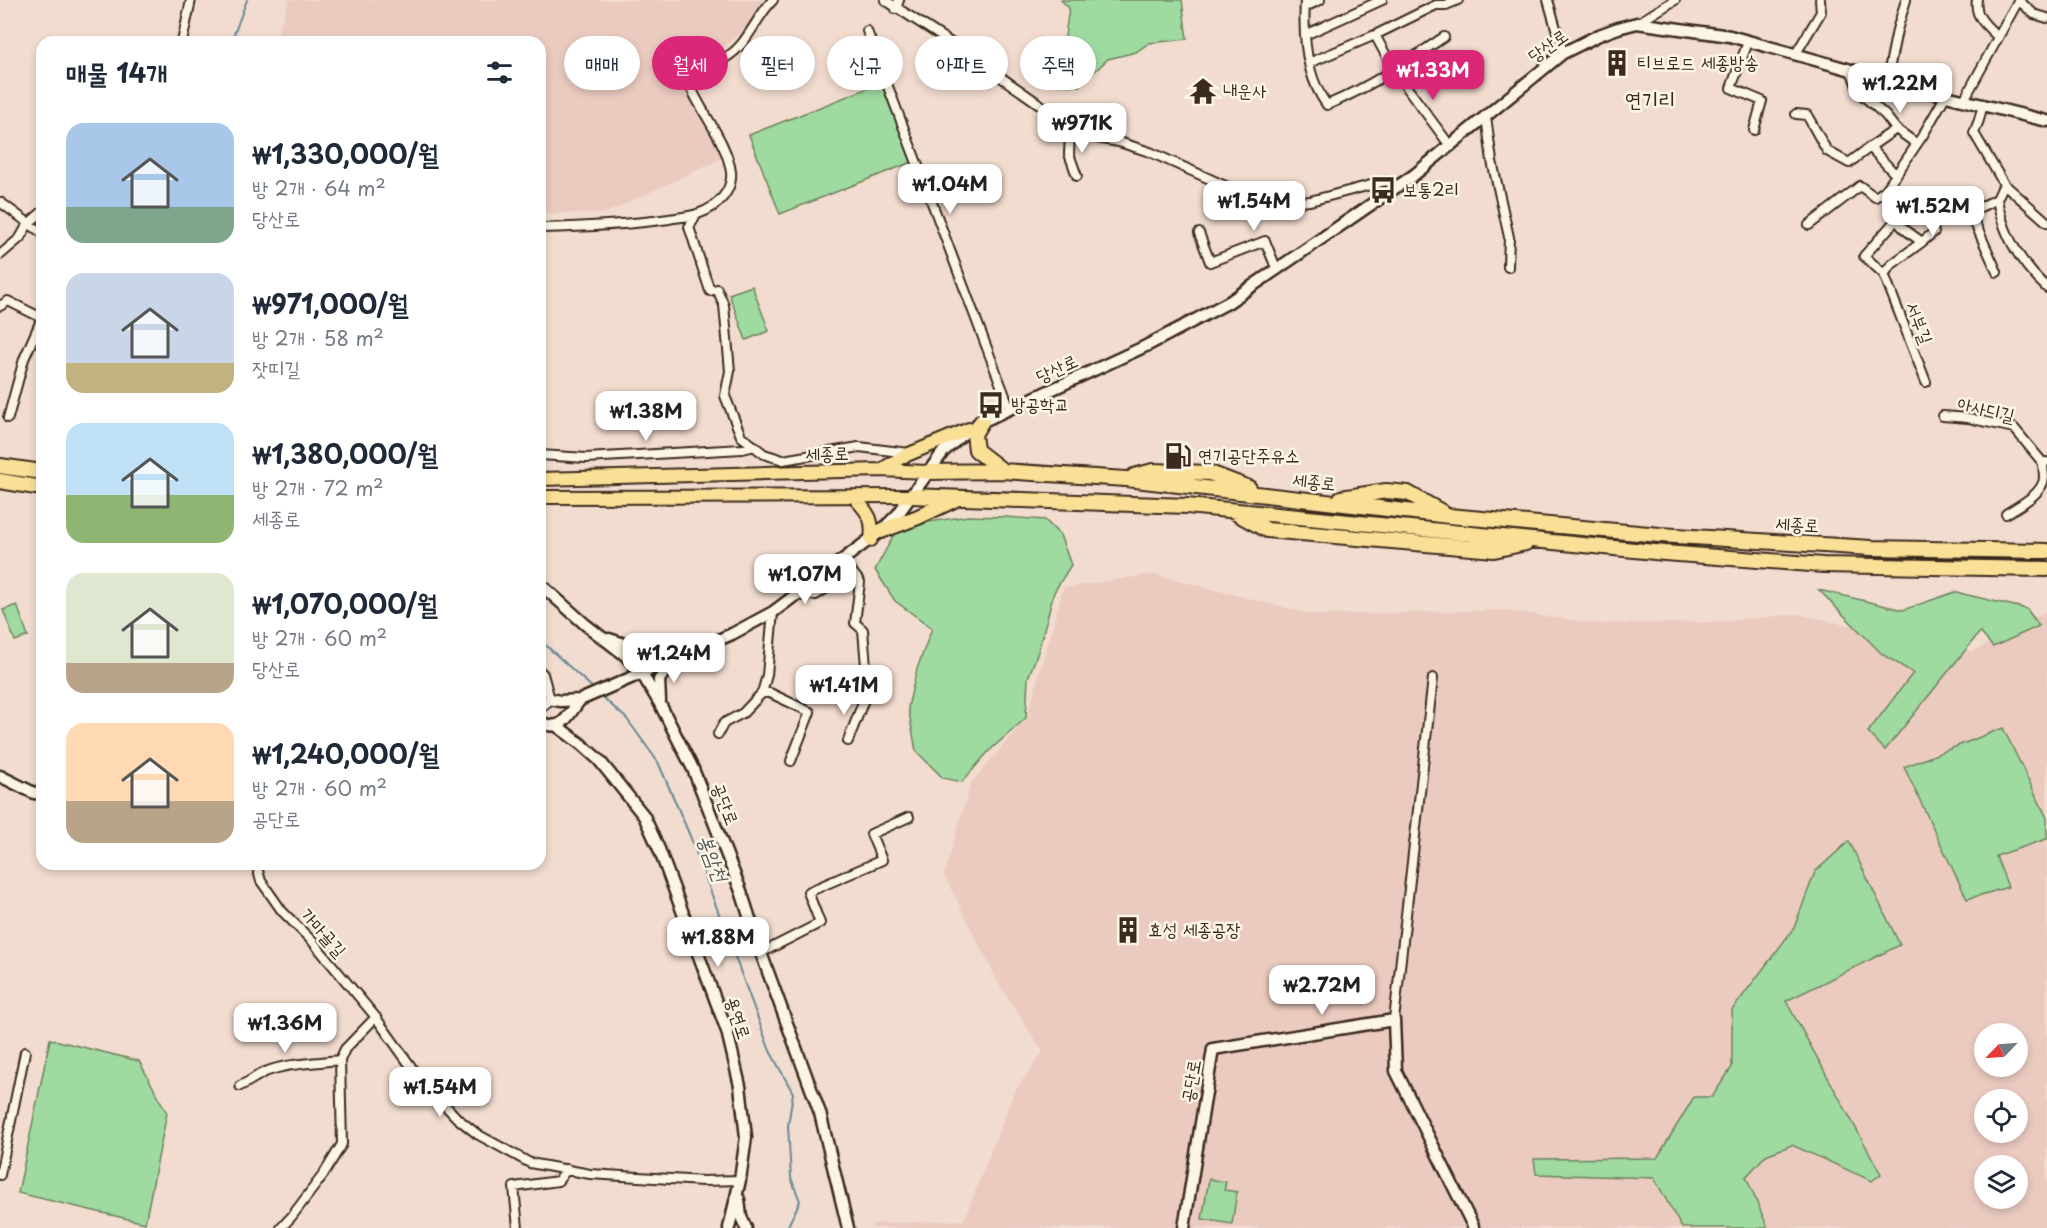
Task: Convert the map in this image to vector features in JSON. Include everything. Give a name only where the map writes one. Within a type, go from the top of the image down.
[{"type":"highway","points":[[982,421],[974,434],[976,450],[1003,471]]},
{"type":"highway","points":[[0,466],[36,471]]},
{"type":"highway","name":"세종로","points":[[928,472],[1003,471],[1126,479],[1449,516],[1660,535],[1836,546],[2047,551]]},
{"type":"highway","points":[[0,481],[36,487]]},
{"type":"highway","name":"세종로","points":[[911,496],[1130,502],[1665,553],[1823,565],[2047,570]]},
{"type":"highway","points":[[876,536],[960,497]]},
{"type":"main road","points":[[880,470],[902,457],[969,429]]},
{"type":"main road","name":"세종로","points":[[546,479],[880,470],[928,472]]},
{"type":"main road","name":"세종로","points":[[546,497],[911,496]]},
{"type":"main road","points":[[854,497],[871,518],[876,536]]},
{"type":"street","points":[[183,36],[191,0]]},
{"type":"street","points":[[546,228],[636,224],[698,214],[718,202],[730,187],[731,172],[718,139],[685,72],[724,58],[735,50],[751,32],[765,8],[773,0]]},
{"type":"street","points":[[885,0],[963,50],[1045,108],[1061,122],[1070,135],[1069,154],[1077,176]]},
{"type":"street","points":[[896,9],[899,0]]},
{"type":"street","points":[[1320,0],[1305,3],[1305,35],[1315,83],[1327,105],[1394,70],[1444,37]]},
{"type":"street","points":[[1305,35],[1382,0]]},
{"type":"street","points":[[1309,63],[1375,35],[1436,5],[1458,0]]},
{"type":"street","points":[[1550,0],[1563,53]]},
{"type":"street","points":[[1637,23],[1675,0]]},
{"type":"street","points":[[1795,55],[1821,12],[1820,0]]},
{"type":"street","points":[[1887,80],[1897,30],[1906,0]]},
{"type":"street","points":[[1977,0],[1976,9],[1980,19],[1998,37]]},
{"type":"street","points":[[1965,100],[2018,0],[2034,14],[2047,18]]},
{"type":"street","name":"당산로","points":[[580,700],[732,634],[773,612],[876,536],[898,514],[943,453],[969,429],[1188,325],[1228,302],[1400,186],[1451,147],[1563,53],[1599,35],[1637,23],[1687,29],[1748,42],[2047,120]]},
{"type":"street","points":[[867,31],[1010,409]]},
{"type":"street","points":[[1375,35],[1394,70],[1451,147]]},
{"type":"street","points":[[1748,42],[1731,88],[1762,101],[1754,130]]},
{"type":"street","points":[[1851,70],[1859,92],[1885,115],[1896,129],[1917,144]]},
{"type":"street","points":[[1809,225],[1860,186],[1875,197],[1885,191],[1917,144],[1946,95]]},
{"type":"street","points":[[1983,104],[1980,120],[1974,133],[1991,165],[2004,184],[2047,222]]},
{"type":"street","points":[[1796,114],[1808,115],[1827,151],[1849,163],[1896,129]]},
{"type":"street","points":[[1486,117],[1492,161],[1509,237],[1508,267]]},
{"type":"street","points":[[1070,135],[1108,140],[1140,149],[1232,189],[1267,200],[1310,201],[1386,181],[1400,186]]},
{"type":"street","points":[[1870,147],[1896,175]]},
{"type":"street","points":[[2004,184],[1997,199],[2000,216],[2009,239],[2035,276],[2047,288]]},
{"type":"street","points":[[1885,191],[1897,206],[1894,215],[1896,220],[1922,242]]},
{"type":"street","points":[[1996,272],[1970,212],[1997,199]]},
{"type":"street","points":[[0,202],[36,229]]},
{"type":"street","points":[[698,214],[689,227],[710,291],[717,289],[724,306],[730,371],[726,396],[741,436],[764,454],[783,460],[859,447],[914,453]]},
{"type":"street","points":[[0,255],[20,238],[28,224],[36,217]]},
{"type":"street","name":"서부길","points":[[1896,220],[1864,256],[1884,274],[1926,382]]},
{"type":"street","points":[[1884,274],[1891,265],[1934,232]]},
{"type":"street","points":[[1199,233],[1210,262],[1265,241],[1277,270]]},
{"type":"street","points":[[0,306],[8,301],[36,315]]},
{"type":"street","points":[[8,418],[24,359],[36,332]]},
{"type":"street","name":"아사디길","points":[[1944,416],[2014,428],[2045,462],[2044,480],[2039,489],[2006,514]]},
{"type":"street","points":[[546,455],[586,458],[742,450],[755,446]]},
{"type":"street","name":"당산로","points":[[794,596],[816,595],[852,572],[860,582],[855,624],[863,630],[866,666],[857,687],[865,697],[849,741]]},
{"type":"street","name":"공단로","points":[[546,589],[625,656],[660,704],[693,769],[741,891],[761,953],[820,1113],[848,1228]]},
{"type":"street","points":[[718,734],[724,723],[742,713],[762,693],[767,675],[773,612]]},
{"type":"street","points":[[603,637],[673,660],[659,680],[660,704]]},
{"type":"street","points":[[1433,678],[1394,1020],[1396,1071],[1472,1227]]},
{"type":"street","points":[[546,680],[555,700],[566,709],[566,718],[581,744]]},
{"type":"street","points":[[762,693],[770,693],[810,712],[791,761]]},
{"type":"street","points":[[546,704],[555,700],[580,700]]},
{"type":"street","points":[[557,726],[580,700]]},
{"type":"street","points":[[546,724],[557,726],[581,744]]},
{"type":"street","name":"용연로","points":[[581,744],[599,760],[644,816],[659,849],[727,1031],[740,1086],[746,1137],[738,1192],[729,1228]]},
{"type":"street","points":[[0,776],[36,793]]},
{"type":"street","points":[[761,953],[820,922],[808,892],[882,860],[871,834],[909,817]]},
{"type":"street","name":"가마골길","points":[[258,870],[261,881],[282,911],[313,942],[376,1017],[420,1078],[477,1134],[530,1162],[590,1174],[703,1182],[740,1180]]},
{"type":"street","points":[[280,1228],[323,1175],[342,1144],[340,1060],[345,1049],[376,1017]]},
{"type":"street","name":"공단로","points":[[1184,1228],[1213,1049],[1394,1020]]},
{"type":"street","points":[[0,1175],[25,1052]]},
{"type":"street","points":[[240,1086],[262,1073],[273,1070],[340,1060]]},
{"type":"street","points":[[518,1228],[514,1187],[558,1181],[567,1169]]},
{"type":"street","points":[[738,1192],[741,1217],[746,1228]]},
{"type":"shaded area","points":[[289,0],[766,0],[746,29],[728,44],[728,36],[652,36],[652,90],[685,90],[723,158],[604,214],[546,213],[546,36],[279,36],[279,28]]},
{"type":"shaded area","points":[[1153,574],[1315,615],[1503,610],[1598,624],[1712,622],[1797,614],[1973,652],[2047,611],[2047,1228],[872,1228],[872,1224],[964,1220],[1014,1092],[1043,1052],[999,984],[944,875],[971,783],[1027,718],[1063,588]]},
{"type":"green space","points":[[1061,0],[1182,0],[1187,39],[1149,43],[1136,52],[1108,59],[1096,70],[1096,36],[1065,36],[1069,8]]},
{"type":"green space","points":[[863,90],[884,90],[912,162],[780,214],[749,135]]},
{"type":"green space","points":[[752,286],[769,331],[746,340],[729,294]]},
{"type":"green space","points":[[968,516],[1045,520],[1060,535],[1071,565],[1054,592],[1038,652],[1028,678],[1026,718],[989,751],[962,782],[943,778],[916,751],[908,707],[917,669],[932,628],[895,601],[875,570],[896,531],[929,522]]},
{"type":"green space","points":[[1819,590],[1903,610],[1955,592],[2027,609],[2039,626],[1993,647],[1980,632],[1885,750],[1868,732],[1913,673],[1882,654]]},
{"type":"green space","points":[[17,605],[28,636],[15,641],[3,610]]},
{"type":"green space","points":[[2003,728],[2047,818],[2047,839],[1996,856],[2008,887],[1967,899],[1904,767]]},
{"type":"green space","points":[[1849,841],[1900,945],[1786,1001],[1881,1174],[1872,1181],[1792,1145],[1766,1155],[1746,1177],[1768,1228],[1682,1228],[1654,1178],[1536,1174],[1534,1159],[1657,1158],[1694,1097],[1712,1097],[1732,1067],[1732,1010],[1794,928],[1815,872]]},
{"type":"green space","points":[[50,1039],[139,1061],[167,1113],[145,1223],[18,1193]]},
{"type":"green space","points":[[1209,1179],[1226,1182],[1224,1190],[1237,1192],[1232,1224],[1202,1219]]},
{"type":"waterway","name":"봉암천","points":[[233,36],[247,0]]},
{"type":"waterway","name":"봉암천","points":[[546,645],[595,690]]},
{"type":"waterway","name":"봉암천","points":[[601,696],[627,719],[658,762],[690,836],[770,1051],[793,1093],[788,1126],[791,1178],[800,1201],[787,1228]]},
{"type":"place","name":"티브로드 세종방송","points":[[1617,63]]},
{"type":"place","name":"내운사","points":[[1203,91]]},
{"type":"place","name":"보통2리","points":[[1383,190]]},
{"type":"place","name":"방공학교","points":[[991,405]]},
{"type":"place","name":"연기공단주유소","points":[[1178,456]]},
{"type":"place","name":"효성 세종공장","points":[[1128,930]]},
{"type":"district","name":"연기리","points":[[1650,100]]}]
